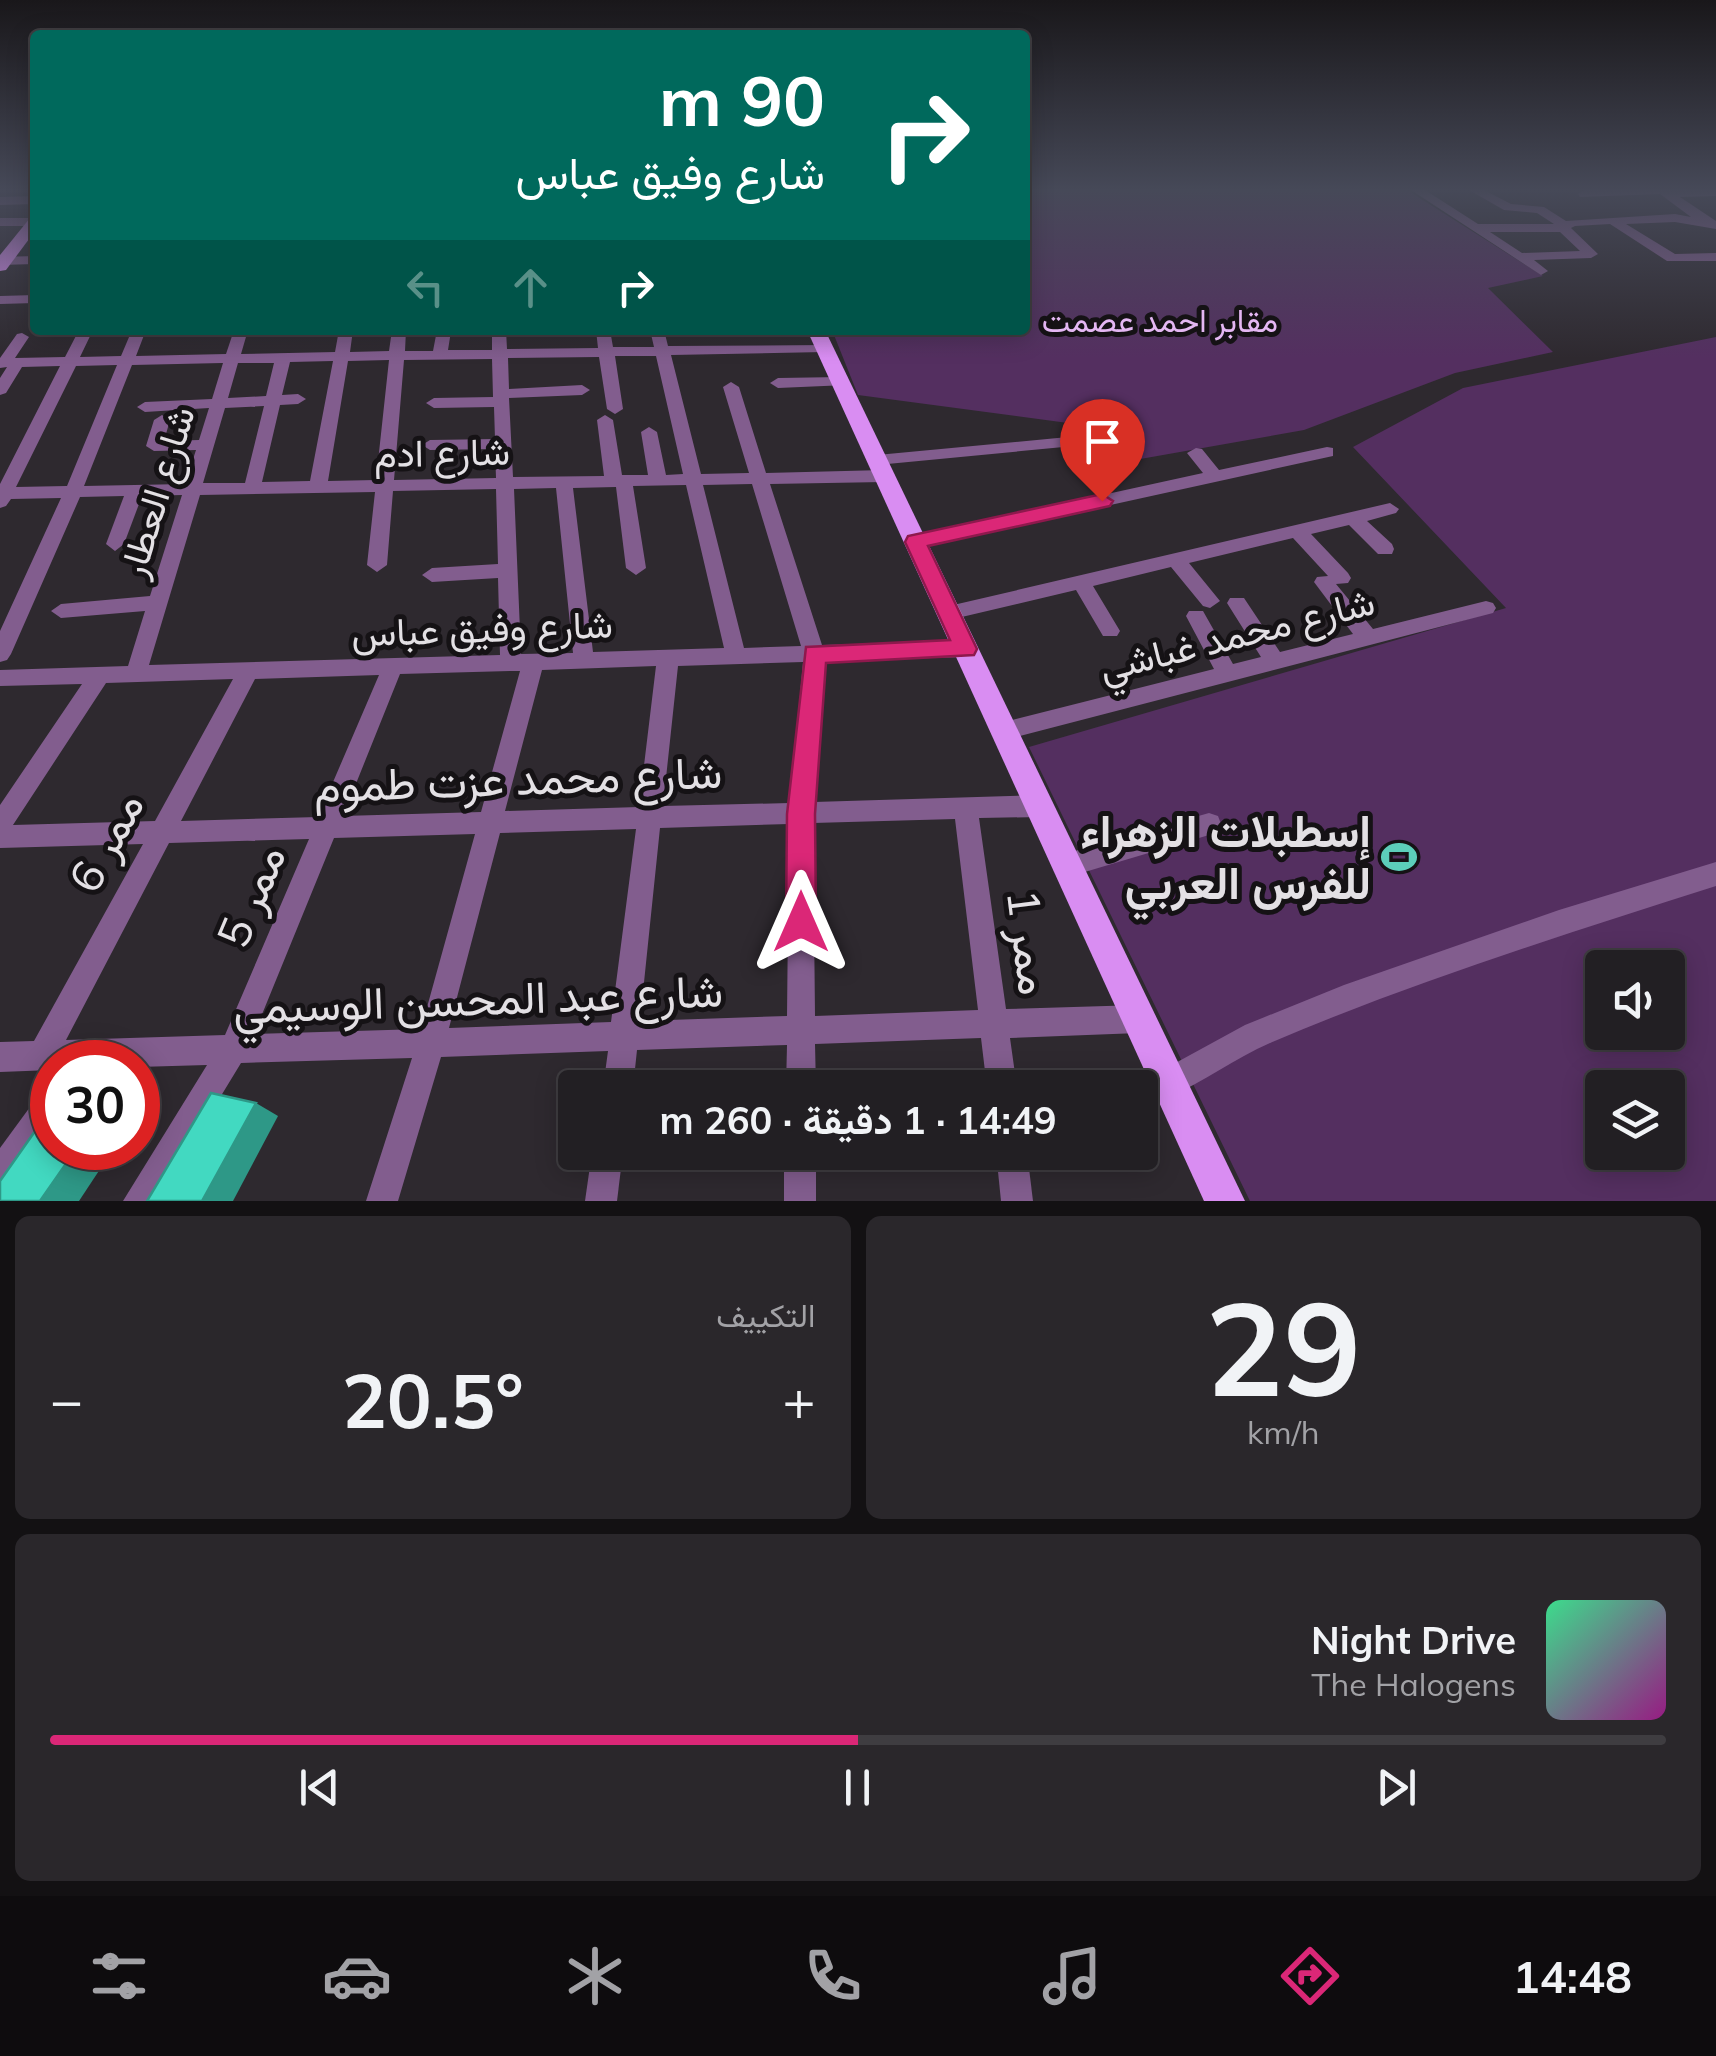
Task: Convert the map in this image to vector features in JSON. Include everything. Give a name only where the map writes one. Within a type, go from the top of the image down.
[{"type":"main road","points":[[820,339],[1225,1201]]},
{"type":"street","points":[[1503,246],[1542,271]]},
{"type":"street","points":[[1520,257],[1591,254],[1583,246]]},
{"type":"street","points":[[1653,246],[1672,258],[1716,257]]},
{"type":"street","points":[[1,262],[30,260]]},
{"type":"street","points":[[0,300],[30,299]]},
{"type":"street","points":[[2,496],[83,335]]},
{"type":"street","points":[[0,654],[74,492],[137,335]]},
{"type":"street","name":"شارع العطار","points":[[136,674],[239,335]]},
{"type":"street","points":[[318,488],[345,335]]},
{"type":"street","points":[[377,565],[399,335]]},
{"type":"street","points":[[440,355],[443,335]]},
{"type":"street","points":[[382,1201],[431,1043],[490,823],[522,662],[508,570],[499,335]]},
{"type":"street","points":[[603,335],[619,482],[636,568]]},
{"type":"street","points":[[658,335],[736,656]]},
{"type":"street","points":[[710,335],[714,350]]},
{"type":"street","points":[[0,390],[7,362],[22,337]]},
{"type":"street","points":[[7,362],[714,350],[820,339]]},
{"type":"street","points":[[252,489],[284,358]]},
{"type":"street","points":[[778,384],[840,382]]},
{"type":"street","points":[[731,387],[814,654],[801,814],[800,1070]]},
{"type":"street","points":[[434,404],[582,390]]},
{"type":"street","points":[[449,392],[501,395]]},
{"type":"street","points":[[145,407],[298,399]]},
{"type":"street","points":[[162,420],[154,446],[206,445]]},
{"type":"street","points":[[648,432],[658,481]]},
{"type":"street","name":"شارع ادم","points":[[2,496],[760,479],[881,468],[1068,442]]},
{"type":"street","points":[[430,445],[503,444]]},
{"type":"street","points":[[915,542],[1327,452]]},
{"type":"street","points":[[1196,453],[1215,476]]},
{"type":"street","points":[[564,483],[584,660]]},
{"type":"street","points":[[115,544],[136,491]]},
{"type":"street","points":[[949,613],[1390,509]]},
{"type":"street","points":[[1353,518],[1384,549]]},
{"type":"street","points":[[1297,531],[1368,638]]},
{"type":"street","points":[[1176,560],[1203,609],[1228,674]]},
{"type":"street","points":[[432,575],[508,570]]},
{"type":"street","points":[[1081,582],[1110,631]]},
{"type":"street","points":[[61,611],[157,603]]},
{"type":"street","points":[[1237,603],[1275,661]]},
{"type":"street","name":"شارع محمد غباشي","points":[[1004,731],[1486,608]]},
{"type":"street","name":"شارع وفيق عباس","points":[[0,678],[966,649]]},
{"type":"street","points":[[620,1070],[668,658]]},
{"type":"street","name":"ممر 5","points":[[139,1201],[233,1050],[393,666]]},
{"type":"street","name":"ممر 6","points":[[51,1040],[249,670]]},
{"type":"street","points":[[0,825],[100,675]]},
{"type":"street","name":"شارع محمد عزت طموم","points":[[0,838],[1039,806]]},
{"type":"street","name":"ممر 1","points":[[966,808],[1000,1070]]},
{"type":"street","points":[[1068,865],[1209,824]]},
{"type":"street","points":[[1169,1082],[1255,1035],[1344,999],[1559,923],[1716,874]]},
{"type":"street","name":"شارع عبد المحسن الوسيمي","points":[[160,1054],[1140,1019]]},
{"type":"street","name":"شارع عبد المحسن الوسيمي","points":[[0,1058],[30,1057]]},
{"type":"street","points":[[0,1174],[30,1134]]},
{"type":"street","points":[[602,1201],[606,1170]]},
{"type":"street","points":[[800,1170],[800,1201]]},
{"type":"street","points":[[1013,1170],[1017,1201]]},
{"type":"green space","name":"مقابر احمد عصمت","points":[[1030,246],[1496,246],[1543,276],[1488,288],[1553,352],[1455,373],[1304,430],[1095,467],[1068,423],[858,395],[834,335],[1030,335]]},
{"type":"green space","name":"إسطبلات الزهراء للفرس العربي","points":[[1716,337],[1716,1201],[1250,1201],[1029,747],[1506,608],[1353,447],[1463,388]]},
{"type":"building","points":[[211,1093],[256,1103],[202,1201],[147,1201]]},
{"type":"building","points":[[30,1138],[30,1170],[62,1170],[40,1201],[0,1201],[0,1181]]},
{"type":"place","name":"إسطبلات الزهراء للفرس العربي","points":[[1399,857]]},
{"type":"route","points":[[801,922],[801,814],[814,654],[966,649],[915,542],[1102,501]]}]
